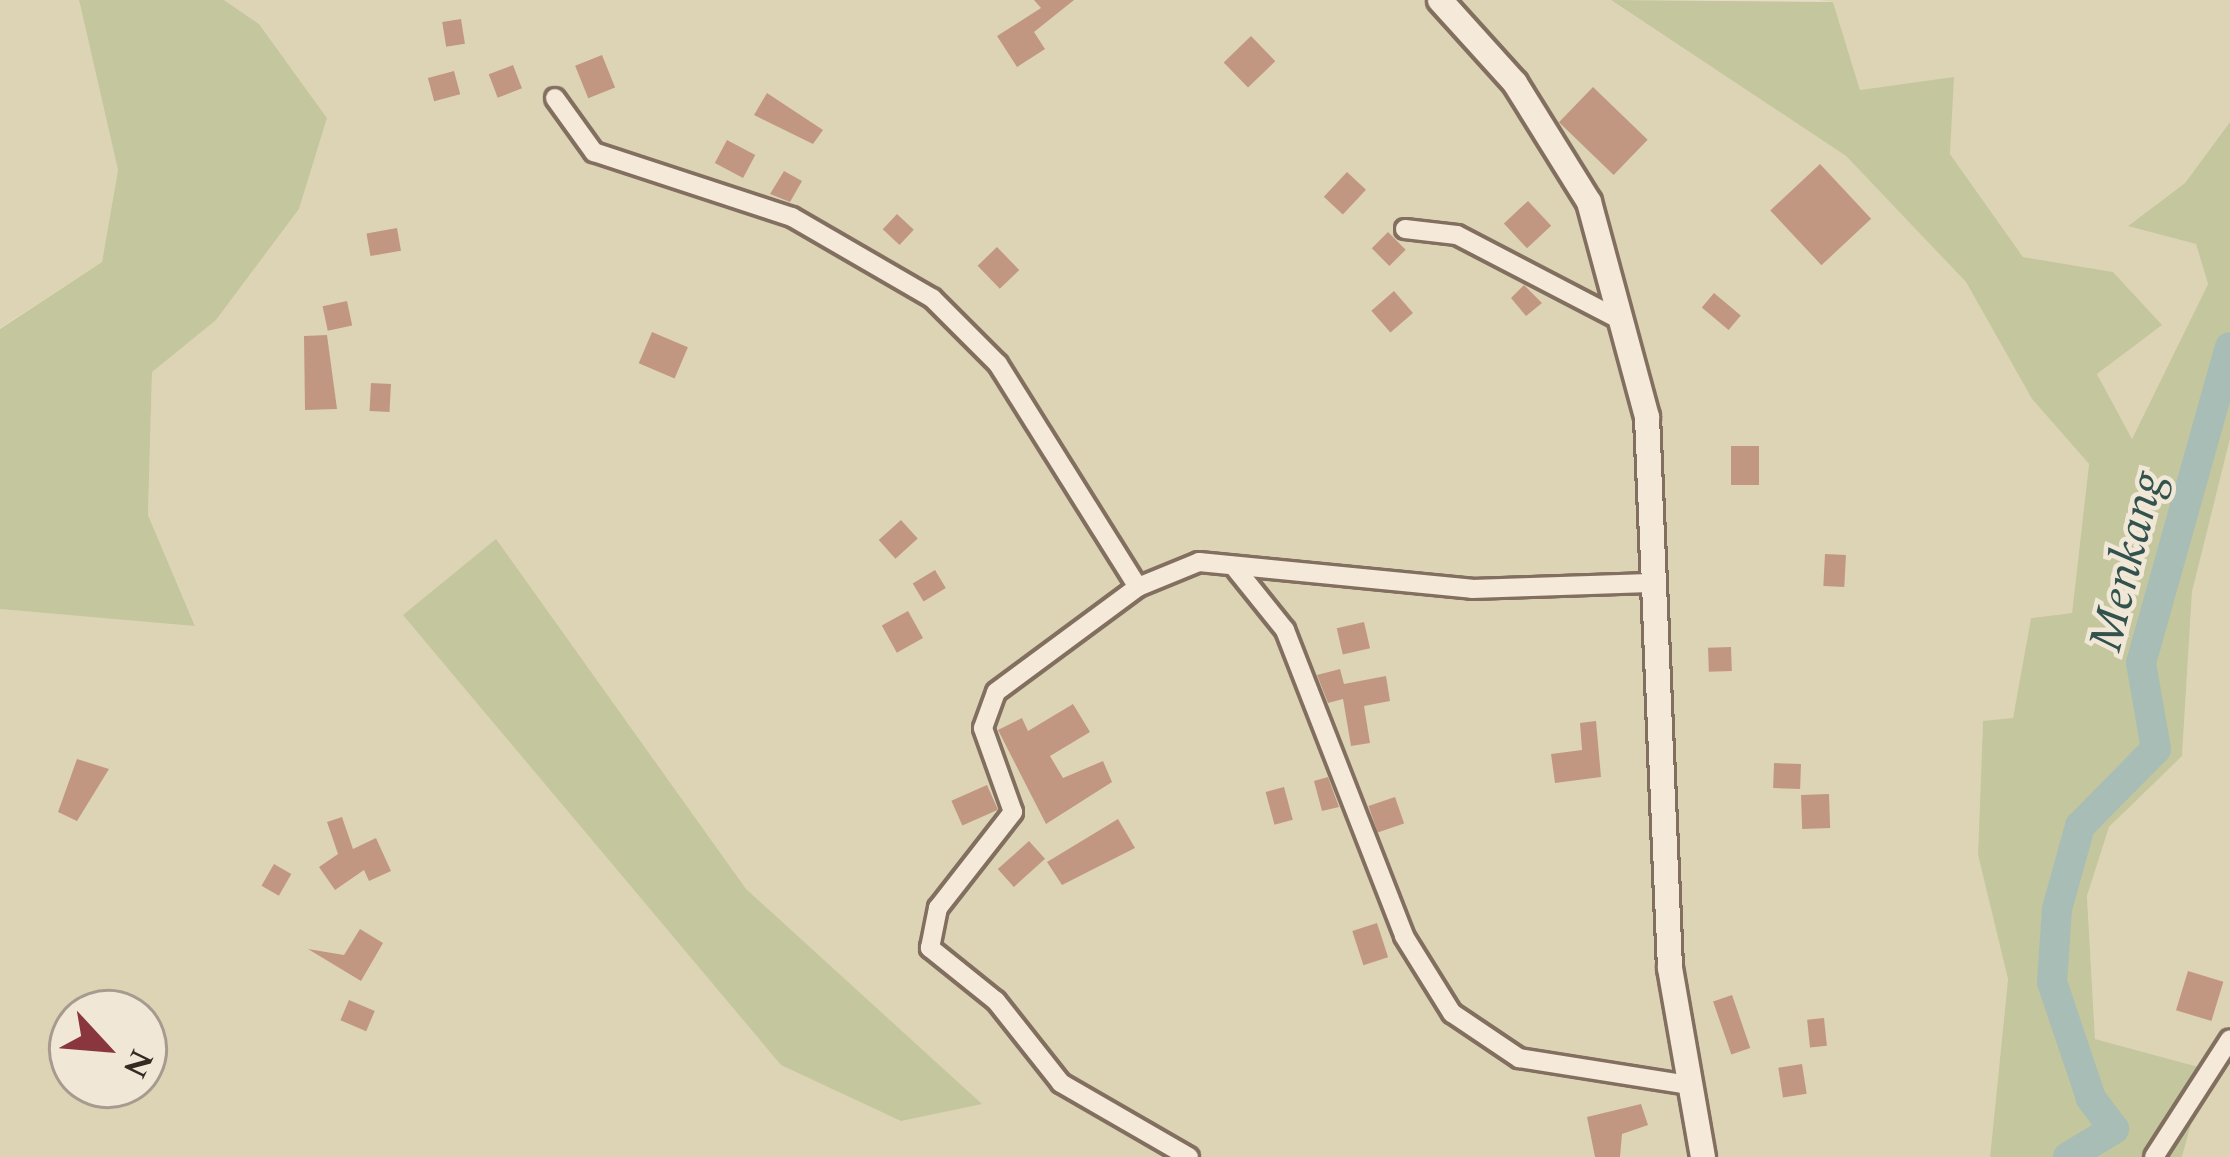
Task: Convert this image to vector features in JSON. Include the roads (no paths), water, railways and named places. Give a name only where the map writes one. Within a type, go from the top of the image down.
[{"type":"street","points":[[1440,0],[1515,83],[1589,202],[1622,321],[1655,472],[1684,1084],[1703,1157]]},
{"type":"street","points":[[556,98],[594,152],[792,218],[932,298],[998,364],[1138,587]]},
{"type":"street","points":[[1405,229],[1457,235],[1622,321]]},
{"type":"street","points":[[1189,1157],[1061,1082],[996,1001],[935,959],[928,937],[1013,812],[985,709],[1017,671],[1138,587],[1199,562],[1472,589],[1658,583]]},
{"type":"street","points":[[1236,569],[1286,630],[1403,936],[1452,1012],[1519,1058],[1684,1084]]},
{"type":"street","points":[[2154,1157],[2230,1039]]},
{"type":"waterway","name":"Menkang","points":[[2068,1157],[2114,1129],[2091,1098],[2052,982],[2057,909],[2080,826],[2156,749],[2141,663],[2230,347]]}]
